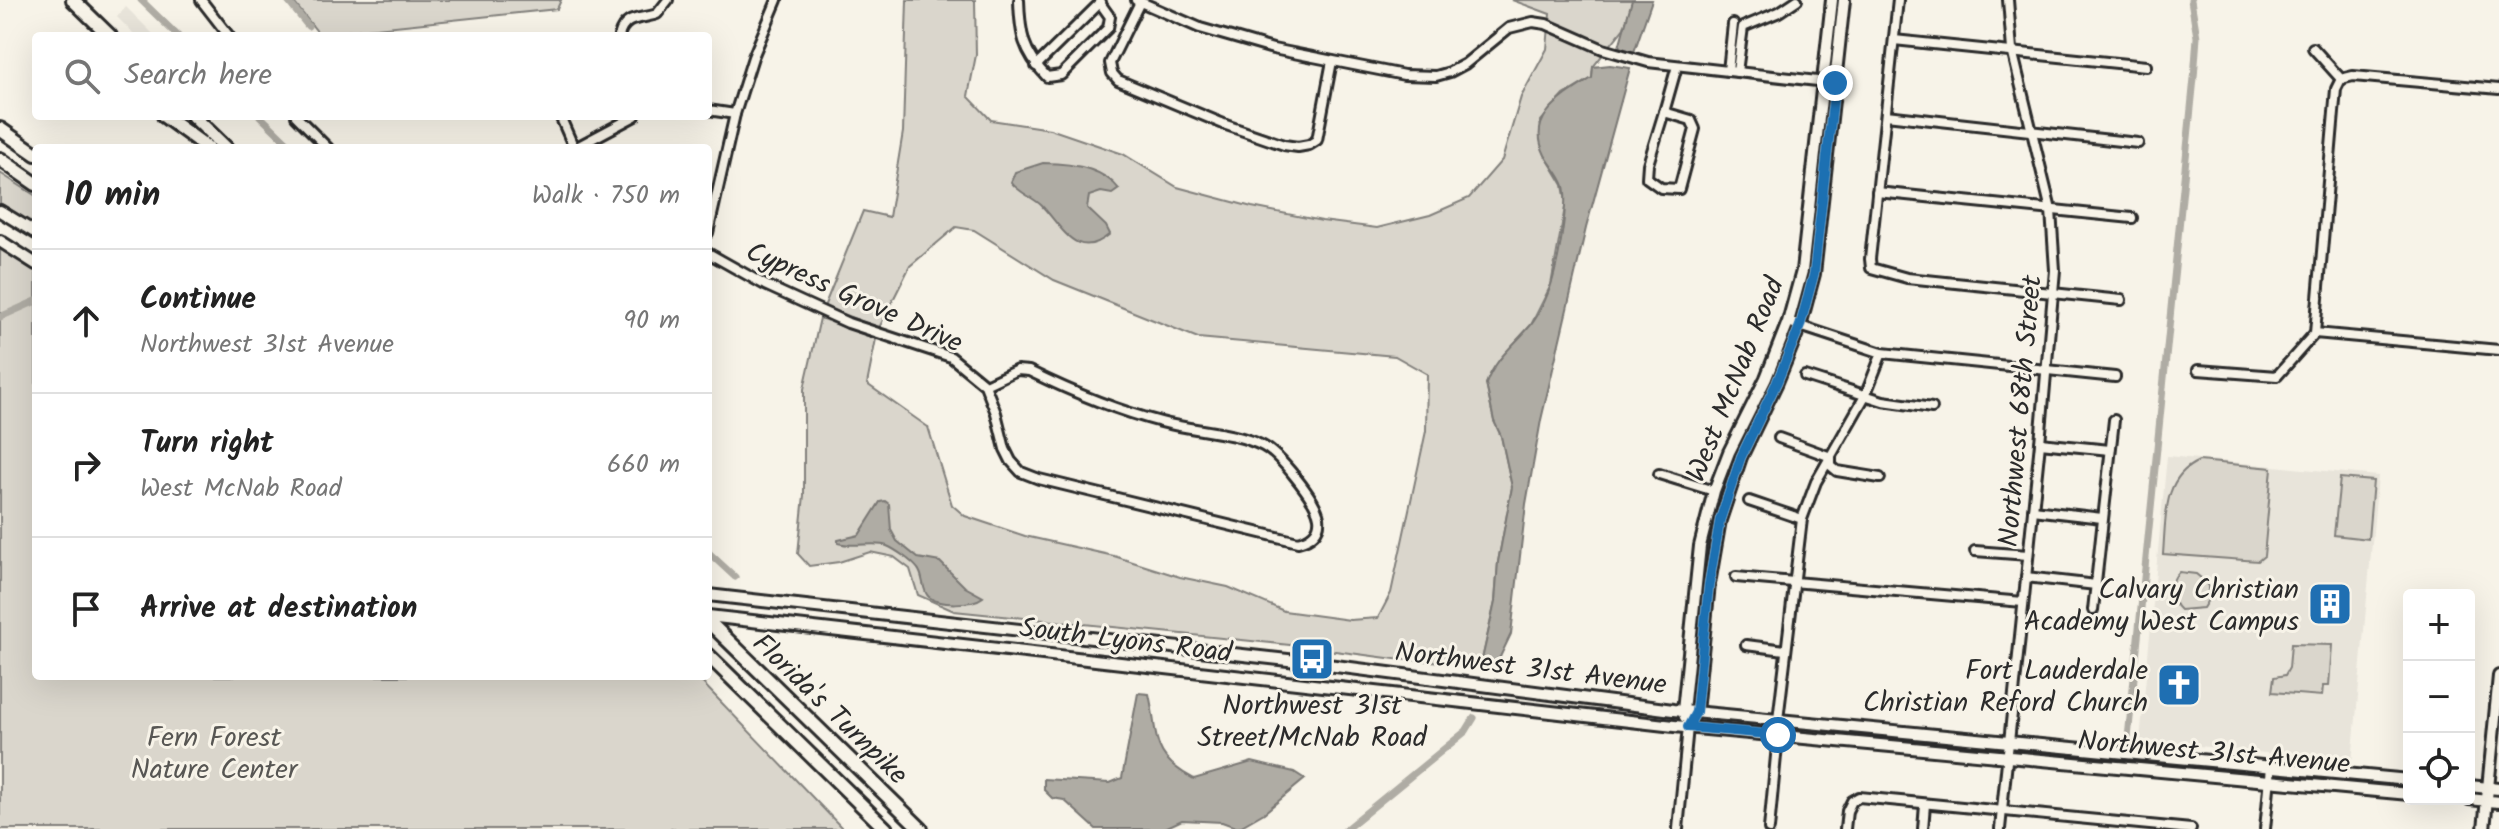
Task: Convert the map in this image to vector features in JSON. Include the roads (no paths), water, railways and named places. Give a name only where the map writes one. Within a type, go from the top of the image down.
[{"type":"highway","points":[[73,0],[106,32]]},
{"type":"highway","points":[[170,120],[202,144]]},
{"type":"highway","points":[[197,120],[222,144]]},
{"type":"highway","points":[[0,129],[32,151]]},
{"type":"highway","points":[[0,159],[32,181]]},
{"type":"highway","name":"Florida's Turnpike","points":[[712,624],[921,829]]},
{"type":"highway","name":"Florida's Turnpike","points":[[712,659],[886,829]]},
{"type":"main road","name":"West McNab Road","points":[[1688,727],[1696,712],[1709,584],[1720,520],[1741,457],[1800,326],[1814,274],[1830,82],[1832,0]]},
{"type":"main road","name":"West McNab Road","points":[[1688,727],[1683,711],[1700,546],[1714,491],[1729,452],[1766,378],[1788,322],[1806,243],[1844,0]]},
{"type":"main road","points":[[0,211],[32,231]]},
{"type":"main road","points":[[0,241],[32,261]]},
{"type":"main road","name":"Northwest 31st Avenue","points":[[712,595],[1297,661],[1683,711],[2403,779]]},
{"type":"main road","name":"South Lyons Road","points":[[712,619],[1538,711]]},
{"type":"main road","points":[[1075,658],[1077,638]]},
{"type":"main road","points":[[2484,829],[2487,801],[2493,789],[2499,676]]},
{"type":"main road","name":"Northwest 31st Avenue","points":[[1538,711],[2403,793]]},
{"type":"main road","points":[[2475,800],[2499,802]]},
{"type":"street","points":[[201,0],[226,32]]},
{"type":"street","points":[[621,32],[626,22],[657,14],[668,0]]},
{"type":"street","points":[[712,215],[735,114],[753,57],[777,0]]},
{"type":"street","points":[[1019,0],[1024,46],[1036,66],[1047,77],[1061,75],[1102,36],[1108,28],[1110,17],[1101,2],[1036,66]]},
{"type":"street","points":[[1733,71],[1738,26],[1779,12],[1797,0]]},
{"type":"street","points":[[1898,0],[1871,268],[1907,278],[2121,300]]},
{"type":"street","name":"Northwest 68th Street","points":[[2000,829],[2054,292],[2051,210],[2012,50],[2008,0]]},
{"type":"street","points":[[1332,61],[1321,130],[1317,140],[1298,147],[1226,125],[1118,80],[1112,73],[1110,63],[1138,1],[1214,32],[1273,49],[1404,75],[1436,76],[1465,64],[1509,28],[1533,22],[1546,24],[1629,58],[1830,82]]},
{"type":"street","points":[[1894,40],[2146,66]]},
{"type":"street","points":[[2313,48],[2341,79]]},
{"type":"street","points":[[1664,112],[1691,120],[1695,129],[1679,189],[1667,190],[1647,178],[1648,164],[1677,66]]},
{"type":"street","points":[[2198,370],[2277,376],[2315,333],[2336,89],[2341,79],[2353,76],[2499,89]]},
{"type":"street","points":[[712,111],[735,114]]},
{"type":"street","points":[[1886,115],[2138,143]]},
{"type":"street","points":[[301,120],[324,144]]},
{"type":"street","points":[[562,120],[572,144]]},
{"type":"street","points":[[582,144],[627,120]]},
{"type":"street","points":[[1877,192],[2132,218]]},
{"type":"street","name":"Cypress Grove Drive","points":[[712,255],[765,285],[848,323],[951,357],[985,385],[1005,449],[1021,472],[1298,542],[1313,535],[1319,526],[1314,505],[1280,459],[1265,447],[1114,408],[1029,371],[1017,370],[985,385]]},
{"type":"street","points":[[1788,322],[1882,353],[2115,377]]},
{"type":"street","points":[[2315,333],[2499,350]]},
{"type":"street","points":[[1778,720],[1802,519],[1816,482],[1865,396],[1882,353]]},
{"type":"street","points":[[1805,376],[1883,401],[1932,408]]},
{"type":"street","points":[[2093,610],[2114,420]]},
{"type":"street","points":[[1779,438],[1831,457]]},
{"type":"street","points":[[2040,443],[2110,450]]},
{"type":"street","points":[[1831,457],[1831,466],[1837,471],[1880,478]]},
{"type":"street","points":[[1659,474],[1714,491]]},
{"type":"street","points":[[1749,501],[1802,519]]},
{"type":"street","points":[[2033,510],[2102,518]]},
{"type":"street","points":[[1975,551],[2028,555]]},
{"type":"street","points":[[1736,577],[2023,602]]},
{"type":"street","points":[[2026,577],[2096,585]]},
{"type":"street","points":[[1746,645],[1785,650]]},
{"type":"street","name":"West McNab Road","points":[[1678,829],[1688,727]]},
{"type":"street","points":[[1769,829],[1778,735]]},
{"type":"street","points":[[2265,829],[2271,767]]},
{"type":"street","points":[[1845,829],[1847,811],[1852,801],[1859,797],[2189,829]]},
{"type":"street","points":[[1923,829],[1925,804]]},
{"type":"street","points":[[2076,829],[2077,818]]},
{"type":"waterway","points":[[141,0],[174,32]]},
{"type":"waterway","points":[[287,0],[308,26]]},
{"type":"waterway","points":[[2128,738],[2194,78],[2197,37],[2191,0]]},
{"type":"waterway","points":[[264,120],[289,144]]},
{"type":"waterway","points":[[0,317],[32,303]]},
{"type":"waterway","points":[[712,556],[735,577]]},
{"type":"waterway","points":[[1346,829],[1466,731],[1474,718]]},
{"type":"place","name":"Calvary Christian Academy West Campus","points":[[2330,604]]},
{"type":"place","name":"Northwest 31st Street/McNab Road","points":[[1312,659]]},
{"type":"place","name":"Fort Lauderdale Christian Reford Church","points":[[2179,685]]},
{"type":"park label","name":"Fern Forest Nature Center","points":[[214,752]]}]
